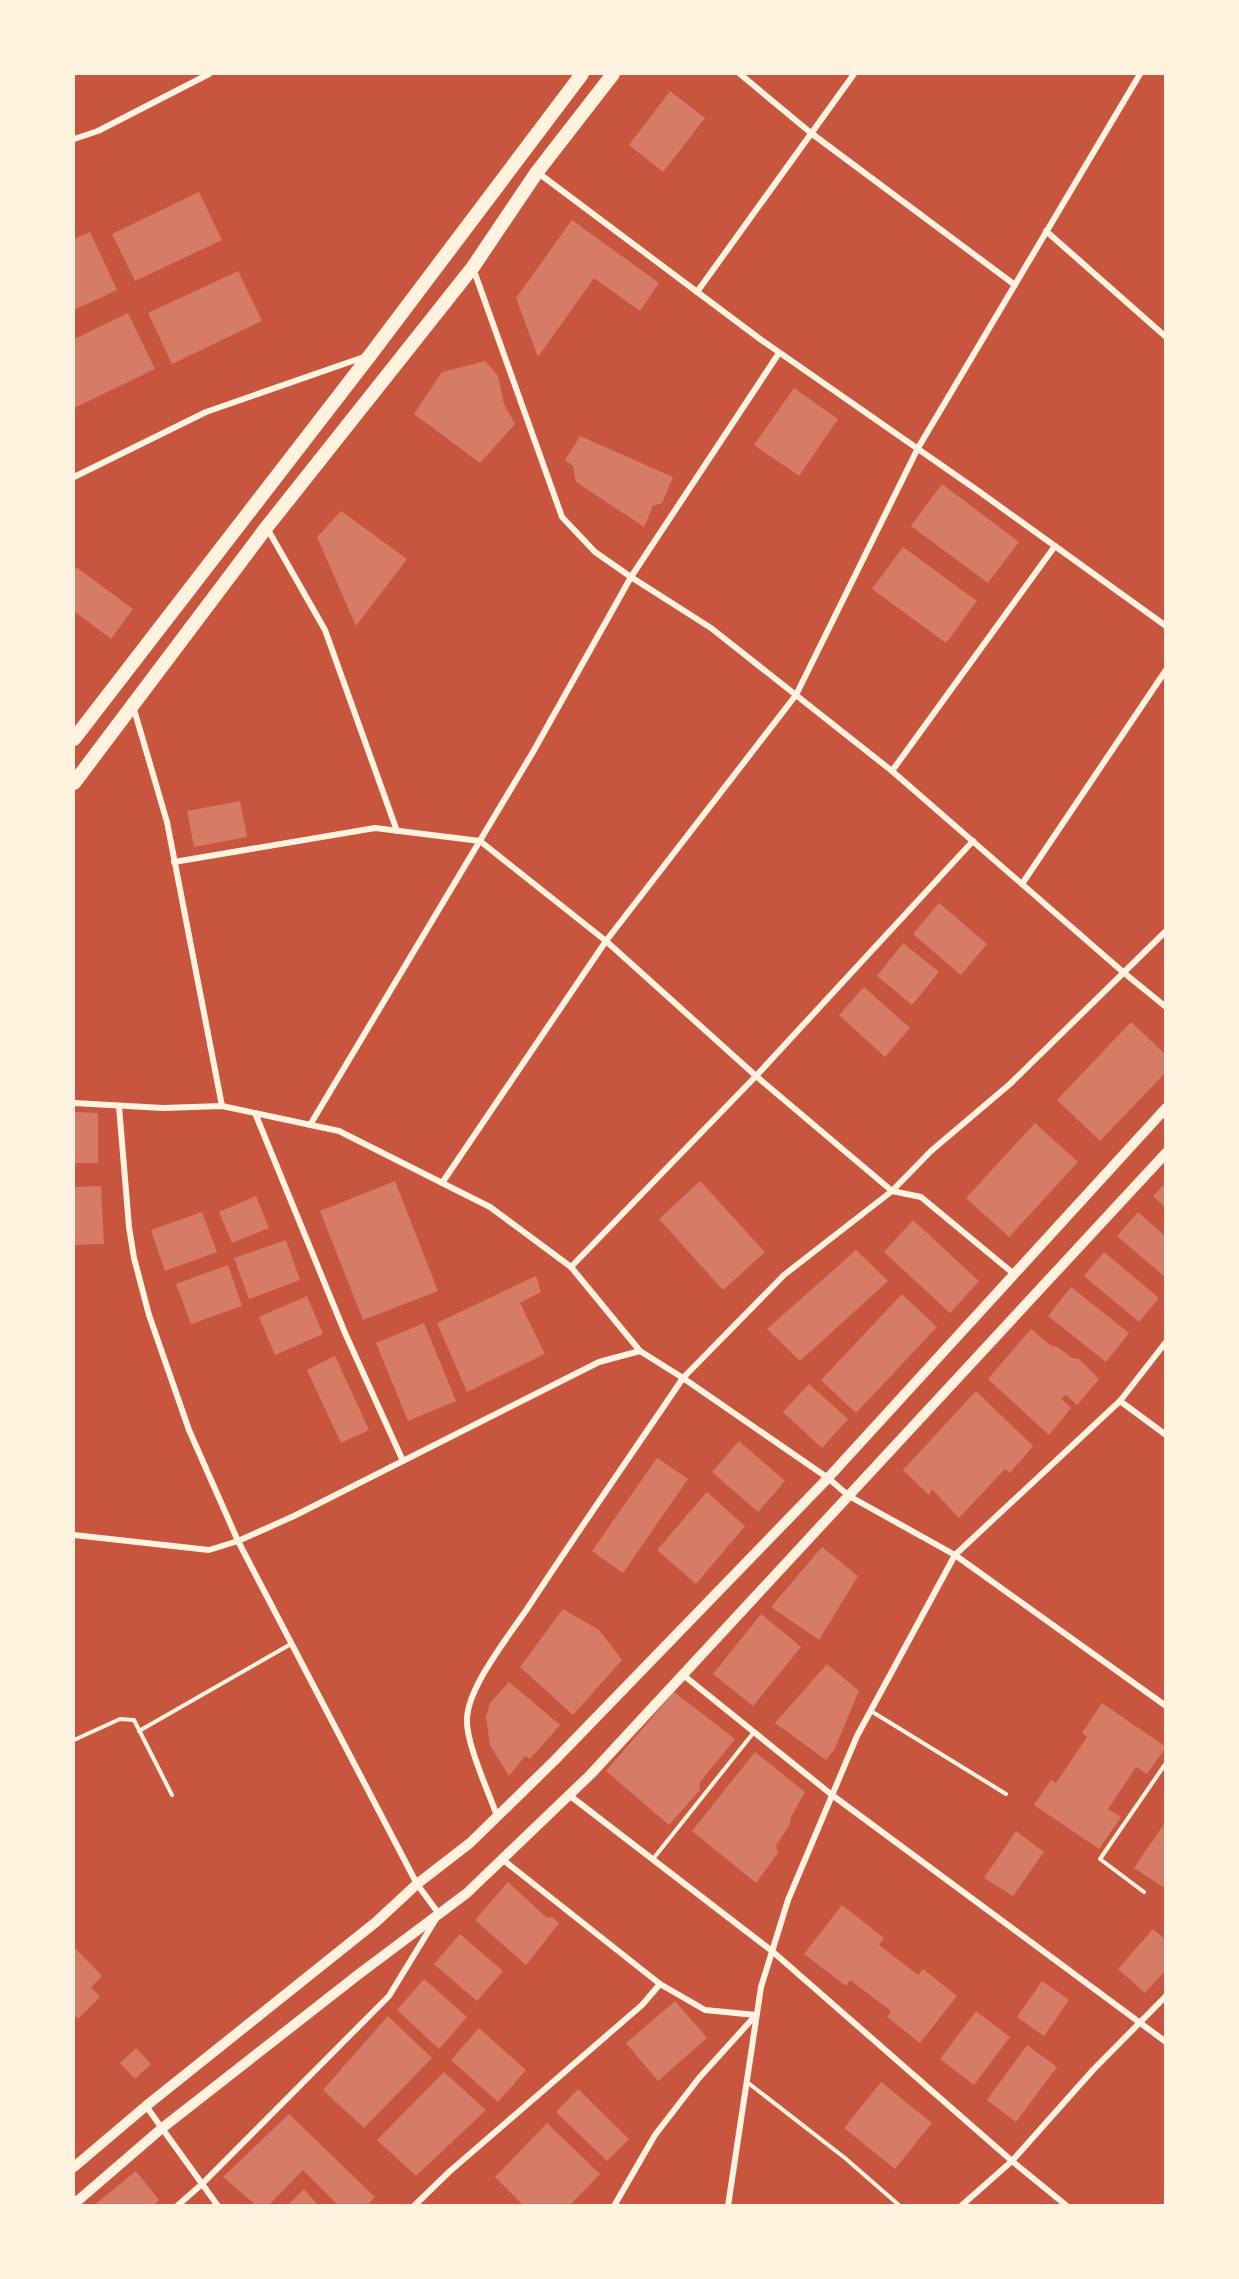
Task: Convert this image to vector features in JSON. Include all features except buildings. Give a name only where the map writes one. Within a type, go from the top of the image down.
[{"type":"highway","points":[[74,739],[371,354],[582,74]]},
{"type":"highway","points":[[74,783],[266,528],[472,267],[537,172],[613,74]]},
{"type":"street","points":[[74,139],[99,131],[209,74]]},
{"type":"street","points":[[740,74],[811,133],[1015,285]]},
{"type":"street","points":[[697,292],[854,74]]},
{"type":"street","points":[[442,1183],[606,940],[796,694],[918,448],[1140,74]]},
{"type":"street","points":[[537,172],[779,353],[918,448],[1166,626]]},
{"type":"street","points":[[1047,231],[1166,337]]},
{"type":"street","points":[[472,267],[562,517],[595,552],[711,628],[892,771],[1166,1007]]},
{"type":"street","points":[[310,1125],[533,752],[631,577],[779,353]]},
{"type":"street","points":[[74,477],[206,412],[371,354]]},
{"type":"street","points":[[266,528],[325,630],[397,831]]},
{"type":"street","points":[[892,771],[1055,546]]},
{"type":"street","points":[[1022,884],[1166,670]]},
{"type":"street","points":[[132,705],[166,822],[222,1106]]},
{"type":"street","points":[[174,862],[375,828],[480,841],[606,940],[756,1076],[892,1191],[921,1197],[1014,1274]]},
{"type":"street","points":[[571,1267],[756,1076],[973,841]]},
{"type":"street","points":[[497,1816],[473,1750],[466,1722],[469,1701],[485,1672],[543,1583],[683,1378],[784,1275],[892,1191],[931,1151],[1010,1084],[1166,931]]},
{"type":"street","points":[[74,1103],[163,1108],[222,1106],[339,1131],[490,1207],[571,1267],[639,1351],[683,1378],[828,1478],[849,1496],[955,1555],[1166,1706]]},
{"type":"street","points":[[119,1106],[129,1227],[141,1287],[189,1430],[238,1541],[417,1884],[439,1914]]},
{"type":"street","points":[[76,2162],[376,1922],[417,1884],[470,1843],[554,1761],[828,1478],[1166,1108]]},
{"type":"street","points":[[255,1113],[345,1333],[403,1461]]},
{"type":"street","points":[[74,2204],[161,2129],[467,1893],[590,1775],[1166,1153]]},
{"type":"street","points":[[728,2205],[761,1987],[788,1900],[857,1736],[955,1555],[1120,1401],[1166,1342]]},
{"type":"street","points":[[74,1534],[209,1551],[294,1516],[599,1362],[639,1351]]},
{"type":"street","points":[[1120,1401],[1166,1434]]},
{"type":"street","points":[[682,1674],[832,1795],[1166,2042]]},
{"type":"street","points":[[569,1795],[772,1951],[1011,2161],[1067,2205]]},
{"type":"street","points":[[502,1859],[660,1984],[705,2010],[756,2015]]},
{"type":"street","points":[[177,2205],[202,2184],[389,1996],[439,1914]]},
{"type":"street","points":[[415,2205],[449,2172],[642,2005],[660,1984]]},
{"type":"street","points":[[960,2205],[1011,2161],[1093,2070],[1166,1996]]},
{"type":"street","points":[[614,2205],[655,2136],[699,2078],[756,2015]]},
{"type":"street","points":[[146,2106],[218,2205]]},
{"type":"lane","points":[[139,1731],[292,1644]]},
{"type":"lane","points":[[871,1710],[1006,1794]]},
{"type":"lane","points":[[74,1740],[120,1719],[134,1720],[172,1795]]},
{"type":"lane","points":[[653,1859],[754,1732]]},
{"type":"lane","points":[[1144,1892],[1100,1859],[1166,1763]]},
{"type":"lane","points":[[746,2082],[845,2158],[900,2205]]}]
